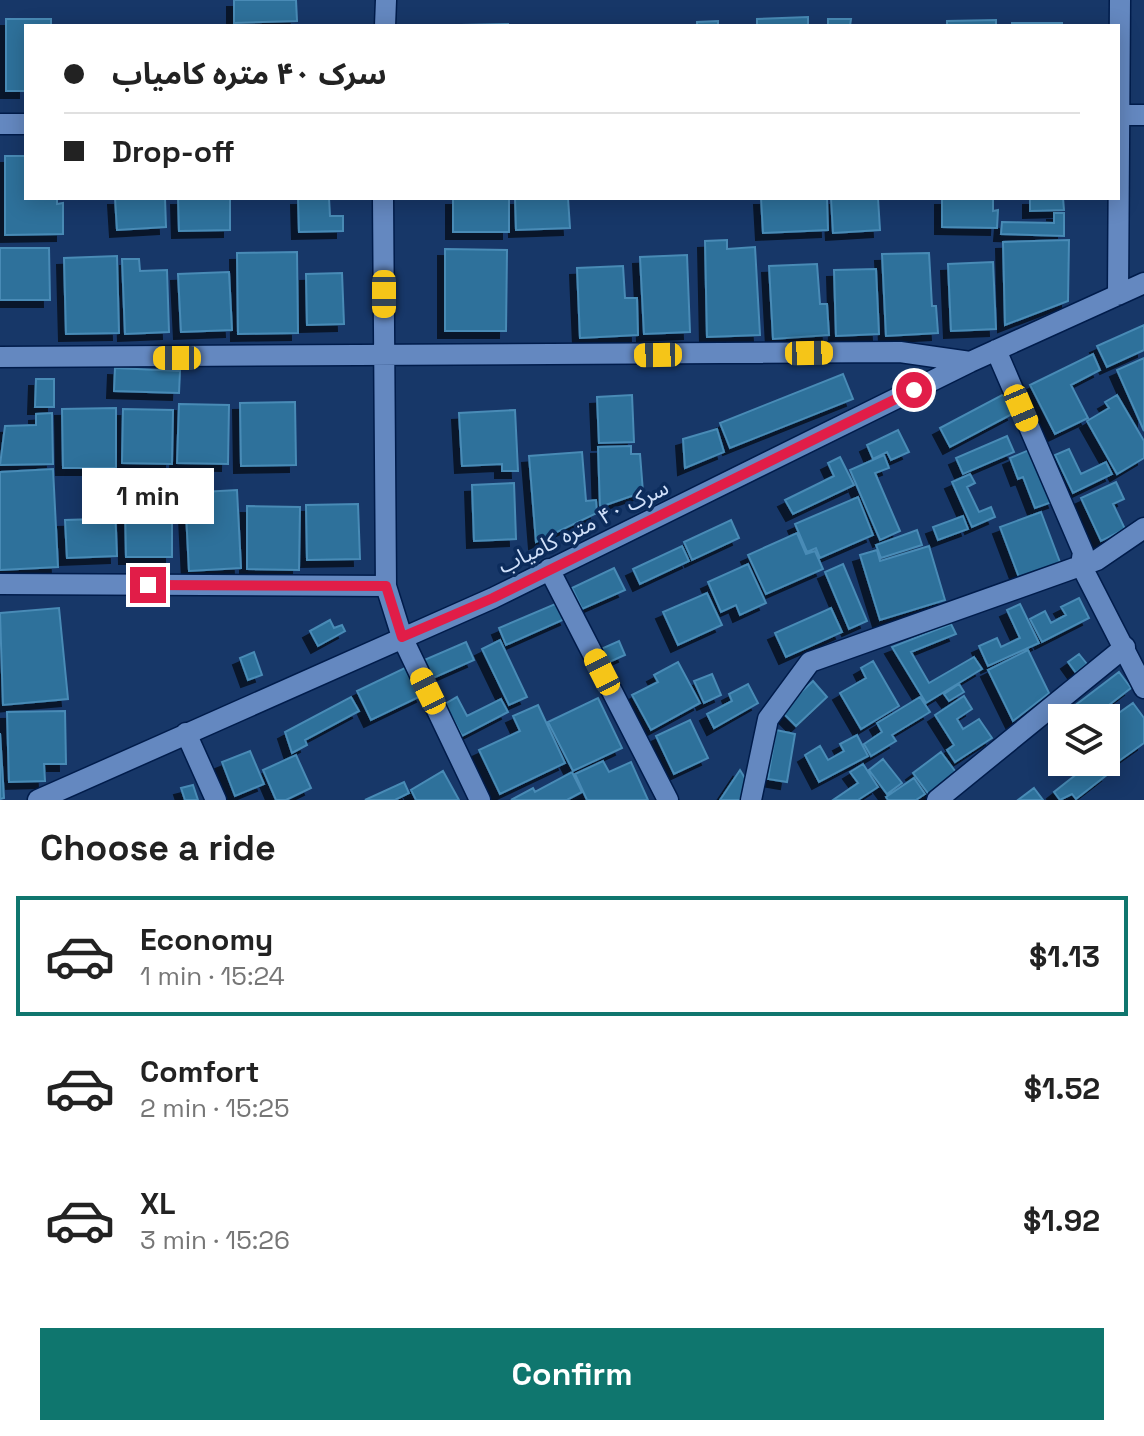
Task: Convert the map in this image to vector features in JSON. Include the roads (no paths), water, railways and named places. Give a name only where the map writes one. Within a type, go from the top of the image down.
[{"type":"street","points":[[385,24],[386,0]]},
{"type":"street","points":[[1120,0],[1120,24]]},
{"type":"street","points":[[1120,115],[1144,115]]},
{"type":"street","points":[[0,124],[24,124]]},
{"type":"street","points":[[383,200],[386,586],[402,637],[480,800]]},
{"type":"street","points":[[1118,295],[1119,200]]},
{"type":"street","name":"سرک ۴۰ متره کامیاب","points":[[38,800],[549,569],[970,362],[1144,283]]},
{"type":"street","points":[[996,350],[1083,552],[1081,565],[1144,688]]},
{"type":"street","points":[[0,357],[385,358],[900,352],[970,362]]},
{"type":"street","points":[[751,800],[768,719],[810,662],[1097,560],[1144,528]]},
{"type":"street","points":[[549,569],[668,800]]},
{"type":"street","points":[[0,584],[386,586]]},
{"type":"street","points":[[937,800],[1125,647]]},
{"type":"street","points":[[186,733],[216,800]]}]
